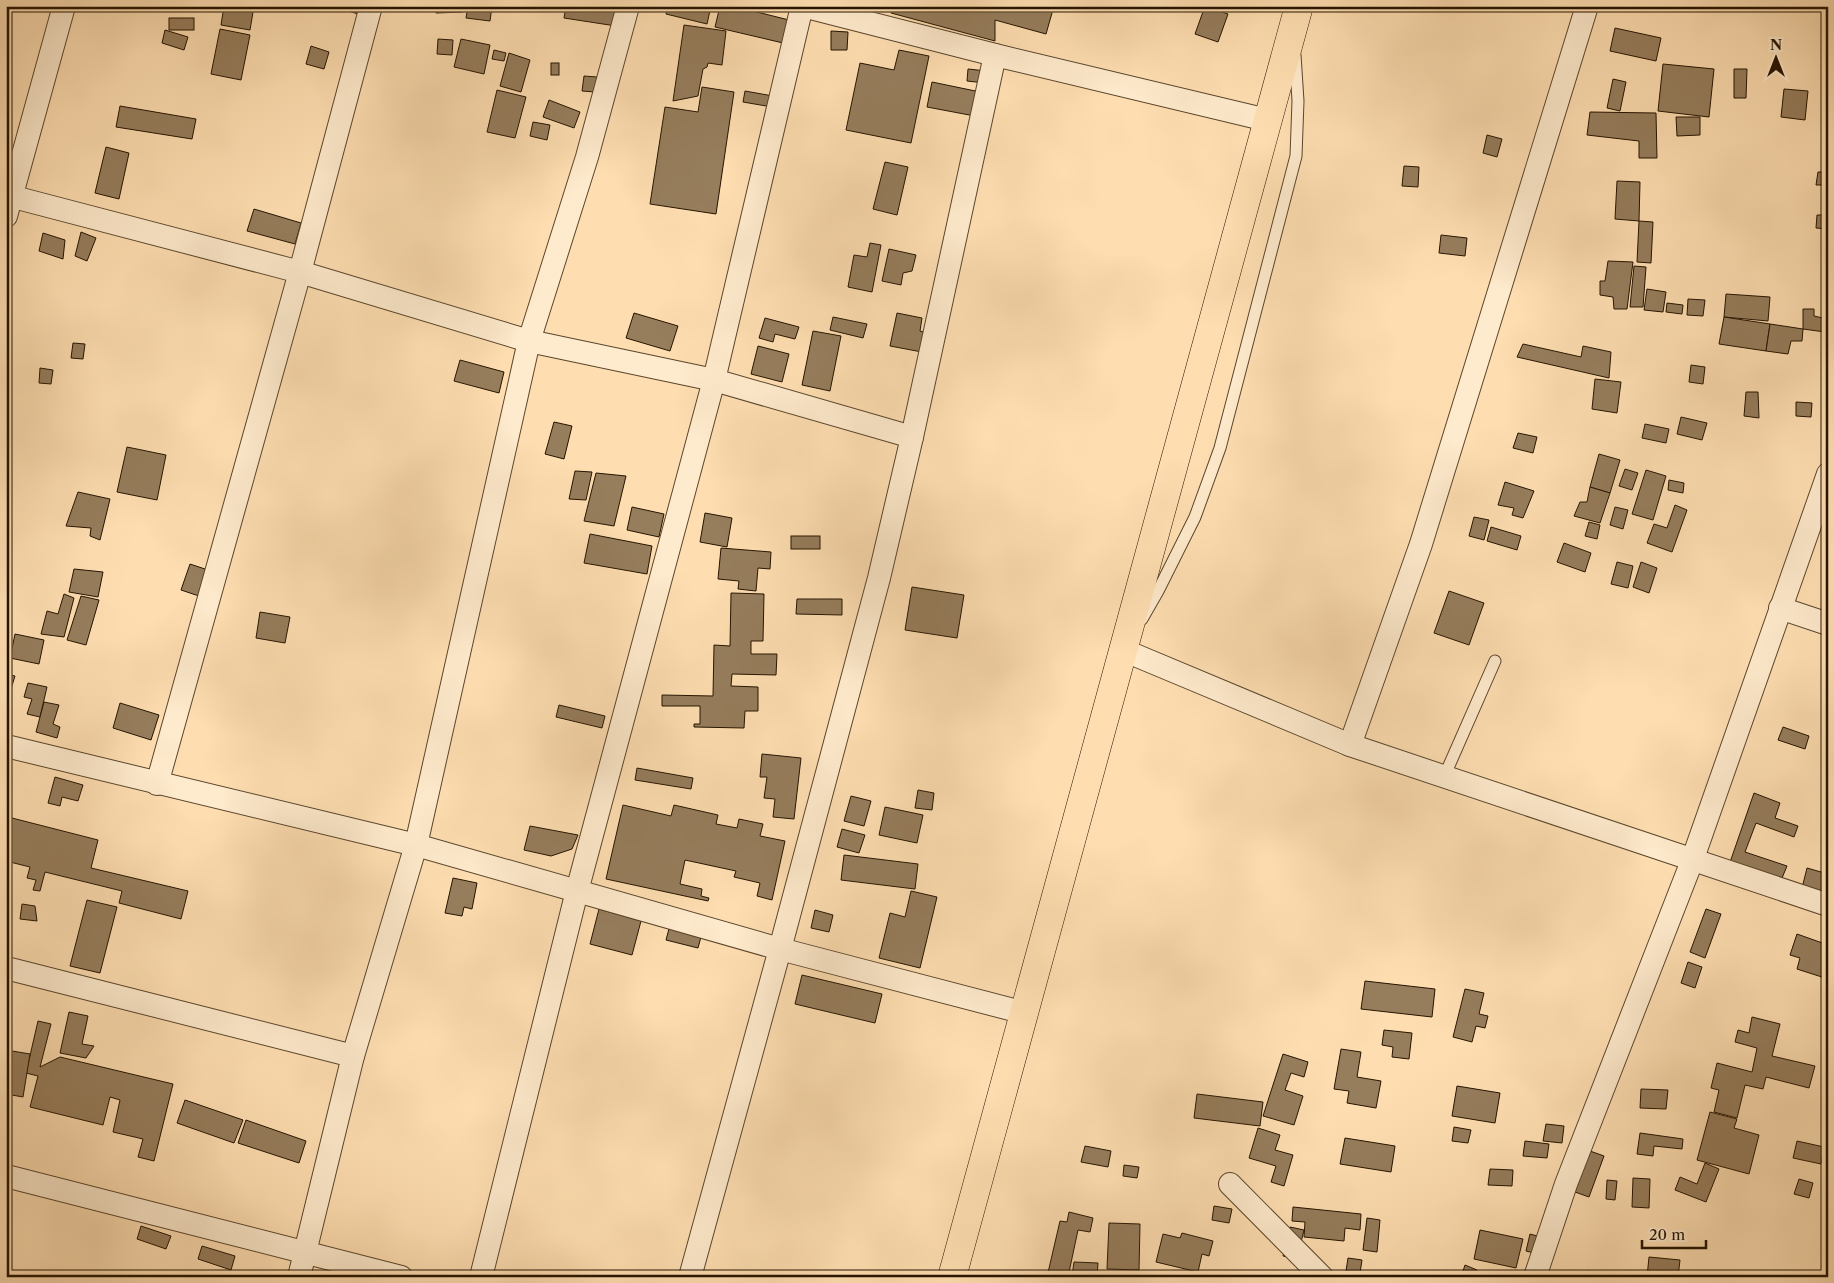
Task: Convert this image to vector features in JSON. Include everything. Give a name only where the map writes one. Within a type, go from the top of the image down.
[{"type":"highway","points":[[952,1277],[1296,17]]},
{"type":"street","points":[[64,6],[8,203],[300,272],[529,341],[714,380],[912,437]]},
{"type":"street","points":[[157,784],[300,272],[371,6]]},
{"type":"street","points":[[299,1277],[353,1056],[416,845],[529,341],[587,158],[628,6]]},
{"type":"street","points":[[481,1277],[577,891],[714,380],[802,6],[995,55],[1267,120]]},
{"type":"street","points":[[1350,745],[1421,544],[1587,6]]},
{"type":"street","points":[[690,1277],[879,578],[912,437],[995,55]]},
{"type":"street","points":[[1535,1277],[1566,1184],[1692,861],[1828,474]]},
{"type":"street","points":[[1780,608],[1828,624]]},
{"type":"street","points":[[1123,650],[1350,745],[1828,905]]},
{"type":"street","points":[[6,746],[416,845],[780,949],[1025,1013]]},
{"type":"street","points":[[6,968],[353,1056]]},
{"type":"street","points":[[6,1176],[400,1277]]},
{"type":"street","points":[[1230,1184],[1322,1277]]},
{"type":"lane","points":[[1123,650],[1158,591],[1196,517],[1220,448],[1296,156],[1298,101],[1296,17]]},
{"type":"lane","points":[[1444,777],[1496,661]]},
{"type":"building","points":[[224,6],[254,6],[250,30],[221,25]]},
{"type":"building","points":[[333,6],[361,6],[358,14]]},
{"type":"building","points":[[435,6],[462,6],[463,12],[436,13]]},
{"type":"building","points":[[468,6],[492,6],[490,21],[466,18]]},
{"type":"building","points":[[566,6],[619,6],[616,26],[564,18]]},
{"type":"building","points":[[667,6],[711,6],[707,24],[666,14]]},
{"type":"building","points":[[720,6],[733,6],[789,20],[783,43],[715,27]]},
{"type":"building","points":[[893,6],[1054,6],[1046,34],[995,20],[995,41],[891,13]]},
{"type":"building","points":[[1205,6],[1228,14],[1218,42],[1195,34]]},
{"type":"building","points":[[169,18],[194,18],[194,30],[169,30]]},
{"type":"building","points":[[684,25],[726,31],[722,65],[708,63],[707,67],[703,69],[698,96],[673,101]]},
{"type":"building","points":[[1615,28],[1661,38],[1656,61],[1610,51]]},
{"type":"building","points":[[220,29],[250,35],[241,80],[211,74]]},
{"type":"building","points":[[165,30],[188,37],[184,50],[162,43]]},
{"type":"building","points":[[831,31],[848,32],[847,50],[831,50]]},
{"type":"building","points":[[438,39],[453,40],[452,55],[437,54]]},
{"type":"building","points":[[461,39],[490,45],[484,74],[454,67]]},
{"type":"building","points":[[311,46],[329,52],[324,69],[306,64]]},
{"type":"building","points":[[494,50],[506,53],[504,61],[492,59]]},
{"type":"building","points":[[899,50],[929,56],[911,143],[846,130],[860,63],[894,70]]},
{"type":"building","points":[[509,53],[530,60],[521,92],[500,86]]},
{"type":"building","points":[[551,63],[559,63],[559,75],[551,75]]},
{"type":"building","points":[[1663,64],[1714,69],[1709,117],[1658,111]]},
{"type":"building","points":[[968,69],[987,71],[985,83],[967,81]]},
{"type":"building","points":[[1734,69],[1747,69],[1746,98],[1734,98]]},
{"type":"building","points":[[584,76],[597,77],[595,92],[582,91]]},
{"type":"building","points":[[1613,79],[1626,82],[1620,111],[1607,108]]},
{"type":"building","points":[[932,82],[985,93],[980,117],[927,107]]},
{"type":"building","points":[[702,87],[734,92],[716,214],[650,204],[665,107],[698,112]]},
{"type":"building","points":[[1784,89],[1808,91],[1805,120],[1781,117]]},
{"type":"building","points":[[497,90],[526,97],[515,138],[487,132]]},
{"type":"building","points":[[745,91],[773,96],[772,107],[743,102]]},
{"type":"building","points":[[549,100],[580,112],[574,128],[543,117]]},
{"type":"building","points":[[120,106],[196,119],[192,139],[116,127]]},
{"type":"building","points":[[1590,112],[1656,113],[1657,158],[1639,158],[1639,141],[1587,135]]},
{"type":"building","points":[[1676,117],[1700,117],[1700,135],[1677,136]]},
{"type":"building","points":[[533,122],[550,125],[547,140],[530,136]]},
{"type":"building","points":[[1487,135],[1502,139],[1497,157],[1483,153]]},
{"type":"building","points":[[106,147],[129,153],[119,199],[95,193]]},
{"type":"building","points":[[885,162],[908,167],[897,215],[873,209]]},
{"type":"building","points":[[1404,166],[1419,167],[1418,187],[1402,186]]},
{"type":"building","points":[[1818,172],[1828,172],[1828,185],[1816,185]]},
{"type":"building","points":[[1617,181],[1640,182],[1639,221],[1615,219]]},
{"type":"building","points":[[254,209],[301,223],[295,244],[247,231]]},
{"type":"building","points":[[1817,215],[1828,215],[1828,229],[1816,228]]},
{"type":"building","points":[[1639,221],[1653,222],[1651,263],[1637,262]]},
{"type":"building","points":[[81,232],[96,238],[87,261],[75,256]]},
{"type":"building","points":[[43,233],[65,240],[63,259],[39,251]]},
{"type":"building","points":[[1441,235],[1467,238],[1465,256],[1439,253]]},
{"type":"building","points":[[870,243],[881,245],[872,292],[848,287],[854,255],[867,257]]},
{"type":"building","points":[[889,249],[916,255],[912,271],[903,273],[901,285],[882,281]]},
{"type":"building","points":[[1608,261],[1633,262],[1627,309],[1614,309],[1613,297],[1600,295],[1600,281],[1605,281]]},
{"type":"building","points":[[1634,266],[1646,267],[1643,307],[1630,307]]},
{"type":"building","points":[[1647,289],[1666,292],[1663,312],[1644,310]]},
{"type":"building","points":[[1726,294],[1770,297],[1768,321],[1724,317]]},
{"type":"building","points":[[1688,299],[1705,300],[1703,316],[1687,315]]},
{"type":"building","points":[[1667,303],[1683,305],[1682,314],[1666,312]]},
{"type":"building","points":[[1803,309],[1814,309],[1814,316],[1827,319],[1825,332],[1803,329]]},
{"type":"building","points":[[634,313],[678,326],[670,351],[626,338]]},
{"type":"building","points":[[897,313],[922,318],[920,331],[927,333],[922,352],[890,346]]},
{"type":"building","points":[[833,317],[867,324],[863,338],[830,330]]},
{"type":"building","points":[[1724,317],[1770,324],[1766,351],[1719,344]]},
{"type":"building","points":[[765,318],[799,327],[795,339],[775,334],[773,342],[759,338]]},
{"type":"building","points":[[1770,324],[1803,329],[1802,341],[1791,341],[1788,354],[1766,351]]},
{"type":"building","points":[[813,331],[841,336],[830,391],[802,385]]},
{"type":"building","points":[[73,343],[85,344],[83,359],[71,358]]},
{"type":"building","points":[[1523,344],[1581,357],[1583,346],[1611,352],[1609,378],[1517,357]]},
{"type":"building","points":[[758,346],[789,354],[782,382],[751,374]]},
{"type":"building","points":[[460,360],[504,372],[499,393],[454,381]]},
{"type":"building","points":[[1691,365],[1705,367],[1703,384],[1689,382]]},
{"type":"building","points":[[40,368],[53,370],[51,384],[39,383]]},
{"type":"building","points":[[1595,379],[1621,382],[1617,413],[1592,409]]},
{"type":"building","points":[[1746,392],[1758,392],[1759,418],[1744,416]]},
{"type":"building","points":[[1796,402],[1812,403],[1811,417],[1796,416]]},
{"type":"building","points":[[1681,417],[1707,423],[1702,440],[1677,434]]},
{"type":"building","points":[[554,422],[572,426],[564,459],[545,454]]},
{"type":"building","points":[[1645,424],[1669,429],[1666,443],[1642,438]]},
{"type":"building","points":[[1518,433],[1537,437],[1533,453],[1513,448]]},
{"type":"building","points":[[127,447],[166,455],[157,500],[117,492]]},
{"type":"building","points":[[1599,454],[1620,460],[1610,493],[1590,487]]},
{"type":"building","points":[[1625,469],[1638,473],[1632,490],[1619,486]]},
{"type":"building","points":[[1646,470],[1666,476],[1653,520],[1632,514]]},
{"type":"building","points":[[575,471],[592,472],[586,500],[569,499]]},
{"type":"building","points":[[596,473],[626,476],[614,526],[584,521]]},
{"type":"building","points":[[1669,480],[1684,483],[1683,493],[1668,490]]},
{"type":"building","points":[[1505,482],[1534,491],[1523,518],[1512,515],[1514,508],[1498,505]]},
{"type":"building","points":[[1590,487],[1610,493],[1600,523],[1574,516],[1580,502],[1587,502]]},
{"type":"building","points":[[78,492],[110,499],[100,540],[90,536],[91,528],[66,526]]},
{"type":"building","points":[[1675,505],[1687,510],[1672,552],[1647,543],[1654,524],[1667,528]]},
{"type":"building","points":[[632,507],[664,514],[659,537],[627,530]]},
{"type":"building","points":[[1615,507],[1628,510],[1623,529],[1610,525]]},
{"type":"building","points":[[705,513],[732,518],[727,547],[700,542]]},
{"type":"building","points":[[1474,517],[1489,520],[1484,540],[1469,536]]},
{"type":"building","points":[[1589,522],[1600,525],[1597,539],[1585,536]]},
{"type":"building","points":[[1491,527],[1521,536],[1517,550],[1487,541]]},
{"type":"building","points":[[590,534],[652,546],[647,574],[584,563]]},
{"type":"building","points":[[791,536],[820,536],[820,549],[791,549]]},
{"type":"building","points":[[1564,543],[1591,553],[1585,572],[1557,562]]},
{"type":"building","points":[[721,548],[771,552],[770,569],[758,568],[756,591],[738,589],[739,581],[718,579]]},
{"type":"building","points":[[1617,562],[1633,566],[1628,588],[1611,584]]},
{"type":"building","points":[[1641,562],[1657,568],[1649,593],[1633,587]]},
{"type":"building","points":[[190,564],[211,571],[202,597],[181,590]]},
{"type":"building","points":[[74,569],[103,572],[98,597],[69,592]]},
{"type":"building","points":[[912,587],[964,595],[957,638],[905,630]]},
{"type":"building","points":[[1449,591],[1484,603],[1469,645],[1434,633]]},
{"type":"building","points":[[731,593],[764,594],[763,641],[751,641],[751,654],[777,654],[776,675],[732,674],[731,686],[758,687],[758,711],[745,711],[744,728],[694,727],[694,724],[700,724],[700,706],[662,706],[662,695],[713,696],[714,645],[730,646]]},
{"type":"building","points":[[64,594],[74,598],[64,637],[41,634],[47,611],[58,614]]},
{"type":"building","points":[[81,596],[99,600],[86,645],[67,640]]},
{"type":"building","points":[[1828,596],[1828,613],[1823,611]]},
{"type":"building","points":[[797,599],[842,599],[842,615],[796,614]]},
{"type":"building","points":[[260,612],[290,617],[285,643],[256,638]]},
{"type":"building","points":[[15,634],[44,640],[39,664],[10,658]]},
{"type":"building","points":[[6,674],[15,676],[11,689],[6,688]]},
{"type":"building","points":[[28,683],[47,687],[40,717],[27,714],[32,699],[24,697]]},
{"type":"building","points":[[44,702],[59,705],[53,724],[60,727],[57,738],[36,732]]},
{"type":"building","points":[[120,703],[159,715],[151,740],[113,728]]},
{"type":"building","points":[[559,705],[605,716],[602,728],[556,717]]},
{"type":"building","points":[[1783,727],[1809,736],[1805,749],[1778,740]]},
{"type":"building","points":[[762,754],[801,758],[794,819],[773,817],[775,799],[764,798],[767,777],[760,777]]},
{"type":"building","points":[[637,768],[693,778],[691,789],[635,780]]},
{"type":"building","points":[[55,777],[83,785],[78,801],[62,797],[60,806],[48,803]]},
{"type":"building","points":[[918,790],[934,793],[932,810],[915,808]]},
{"type":"building","points":[[1754,793],[1780,803],[1775,818],[1798,826],[1794,837],[1756,823],[1745,852],[1787,866],[1782,878],[1747,866],[1744,873],[1728,868]]},
{"type":"building","points":[[851,796],[871,801],[864,826],[844,821]]},
{"type":"building","points":[[623,805],[671,816],[674,805],[718,815],[716,824],[737,828],[739,819],[763,824],[760,836],[785,841],[772,900],[757,896],[760,883],[734,877],[736,871],[685,860],[680,884],[702,889],[701,896],[709,898],[708,901],[606,879]]},
{"type":"building","points":[[885,807],[923,815],[917,843],[879,835]]},
{"type":"building","points":[[12,818],[98,840],[91,868],[188,891],[181,919],[119,903],[122,891],[45,872],[40,891],[33,890],[36,880],[27,878],[30,867],[6,861],[6,830],[9,830]]},
{"type":"building","points":[[530,826],[578,835],[572,849],[551,856],[524,850]]},
{"type":"building","points":[[842,829],[865,835],[859,853],[837,847]]},
{"type":"building","points":[[844,855],[918,864],[915,889],[841,880]]},
{"type":"building","points":[[1807,868],[1828,874],[1828,895],[1802,888]]},
{"type":"building","points":[[453,878],[477,883],[472,909],[464,907],[462,916],[445,913]]},
{"type":"building","points":[[911,891],[937,897],[920,968],[879,958],[890,913],[905,917]]},
{"type":"building","points":[[87,900],[117,907],[100,973],[70,966]]},
{"type":"building","points":[[22,904],[35,906],[37,921],[20,919]]},
{"type":"building","points":[[599,909],[641,921],[632,955],[590,944]]},
{"type":"building","points":[[1706,909],[1721,914],[1705,958],[1690,952]]},
{"type":"building","points":[[815,910],[833,915],[829,932],[811,928]]},
{"type":"building","points":[[670,925],[702,933],[698,948],[666,940]]},
{"type":"building","points":[[1797,934],[1828,945],[1828,979],[1797,969],[1800,958],[1790,955]]},
{"type":"building","points":[[1688,962],[1702,967],[1695,988],[1681,983]]},
{"type":"building","points":[[802,975],[882,994],[875,1023],[795,1004]]},
{"type":"building","points":[[1365,981],[1435,989],[1432,1017],[1361,1009]]},
{"type":"building","points":[[1465,989],[1484,993],[1479,1014],[1488,1016],[1485,1028],[1476,1026],[1472,1042],[1453,1037]]},
{"type":"building","points":[[69,1012],[88,1016],[82,1044],[94,1046],[86,1058],[60,1053]]},
{"type":"building","points":[[1752,1017],[1780,1024],[1772,1056],[1815,1066],[1809,1088],[1766,1077],[1763,1089],[1745,1085],[1737,1118],[1714,1112],[1719,1090],[1711,1088],[1717,1063],[1752,1072],[1757,1048],[1735,1042],[1738,1030],[1749,1033]]},
{"type":"building","points":[[38,1021],[51,1024],[40,1067],[60,1057],[173,1084],[154,1161],[138,1157],[143,1139],[113,1132],[120,1100],[110,1097],[103,1125],[30,1107],[38,1076],[26,1073]]},
{"type":"building","points":[[1384,1030],[1412,1033],[1409,1059],[1392,1057],[1393,1047],[1382,1045]]},
{"type":"building","points":[[1341,1049],[1361,1052],[1357,1077],[1381,1081],[1376,1108],[1347,1103],[1349,1091],[1334,1089]]},
{"type":"building","points":[[6,1050],[30,1054],[23,1097],[6,1094]]},
{"type":"building","points":[[1283,1054],[1308,1062],[1304,1077],[1291,1073],[1285,1090],[1303,1096],[1294,1125],[1263,1116]]},
{"type":"building","points":[[1457,1086],[1500,1093],[1495,1123],[1452,1116]]},
{"type":"building","points":[[1641,1089],[1668,1090],[1666,1109],[1640,1108]]},
{"type":"building","points":[[1197,1094],[1263,1102],[1260,1126],[1194,1118]]},
{"type":"building","points":[[185,1100],[243,1120],[234,1143],[177,1123]]},
{"type":"building","points":[[1710,1112],[1737,1119],[1734,1128],[1759,1135],[1749,1174],[1697,1160]]},
{"type":"building","points":[[246,1120],[306,1141],[299,1163],[238,1143]]},
{"type":"building","points":[[1546,1124],[1564,1126],[1562,1143],[1543,1141]]},
{"type":"building","points":[[1454,1127],[1471,1130],[1468,1143],[1452,1141]]},
{"type":"building","points":[[1258,1128],[1280,1135],[1275,1150],[1293,1155],[1284,1186],[1271,1182],[1276,1166],[1249,1158]]},
{"type":"building","points":[[1640,1133],[1683,1139],[1682,1149],[1654,1146],[1653,1156],[1637,1154]]},
{"type":"building","points":[[1345,1138],[1395,1146],[1391,1172],[1340,1164]]},
{"type":"building","points":[[1525,1141],[1549,1144],[1547,1158],[1523,1156]]},
{"type":"building","points":[[1797,1141],[1824,1147],[1821,1164],[1793,1158]]},
{"type":"building","points":[[1085,1146],[1111,1151],[1108,1167],[1081,1162]]},
{"type":"building","points":[[1590,1151],[1604,1156],[1589,1197],[1575,1192]]},
{"type":"building","points":[[1705,1163],[1719,1169],[1706,1202],[1675,1190],[1680,1177],[1697,1184]]},
{"type":"building","points":[[1124,1165],[1139,1167],[1137,1178],[1123,1176]]},
{"type":"building","points":[[1490,1169],[1513,1170],[1512,1186],[1488,1185]]},
{"type":"building","points":[[1633,1178],[1650,1179],[1649,1208],[1632,1207]]},
{"type":"building","points":[[1799,1179],[1813,1183],[1809,1198],[1794,1194]]},
{"type":"building","points":[[1607,1180],[1617,1181],[1615,1200],[1606,1199]]},
{"type":"building","points":[[1214,1206],[1232,1209],[1229,1223],[1212,1220]]},
{"type":"building","points":[[1293,1207],[1361,1214],[1360,1230],[1345,1228],[1344,1241],[1304,1237],[1305,1222],[1292,1221]]},
{"type":"building","points":[[1069,1212],[1093,1218],[1090,1232],[1078,1230],[1068,1277],[1047,1277],[1060,1221],[1067,1222]]},
{"type":"building","points":[[1367,1218],[1380,1220],[1377,1252],[1363,1250]]},
{"type":"building","points":[[1109,1223],[1140,1224],[1139,1270],[1107,1269]]},
{"type":"building","points":[[141,1226],[171,1236],[166,1249],[137,1239]]},
{"type":"building","points":[[1290,1227],[1304,1230],[1297,1259],[1283,1256]]},
{"type":"building","points":[[1480,1230],[1523,1239],[1516,1268],[1474,1259]]},
{"type":"building","points":[[1182,1233],[1213,1241],[1209,1256],[1202,1254],[1198,1272],[1156,1262],[1163,1234],[1180,1238]]},
{"type":"building","points":[[1530,1234],[1541,1237],[1538,1254],[1526,1251]]},
{"type":"building","points":[[202,1246],[235,1256],[231,1270],[198,1259]]},
{"type":"building","points":[[1649,1257],[1680,1260],[1678,1277],[1647,1277]]},
{"type":"building","points":[[1348,1258],[1362,1260],[1360,1273],[1346,1271]]},
{"type":"building","points":[[1074,1262],[1098,1263],[1097,1277],[1072,1276]]},
{"type":"building","points":[[1465,1265],[1477,1270],[1475,1277],[1461,1277]]},
{"type":"building","points":[[1588,1271],[1610,1277],[1586,1277]]}]
